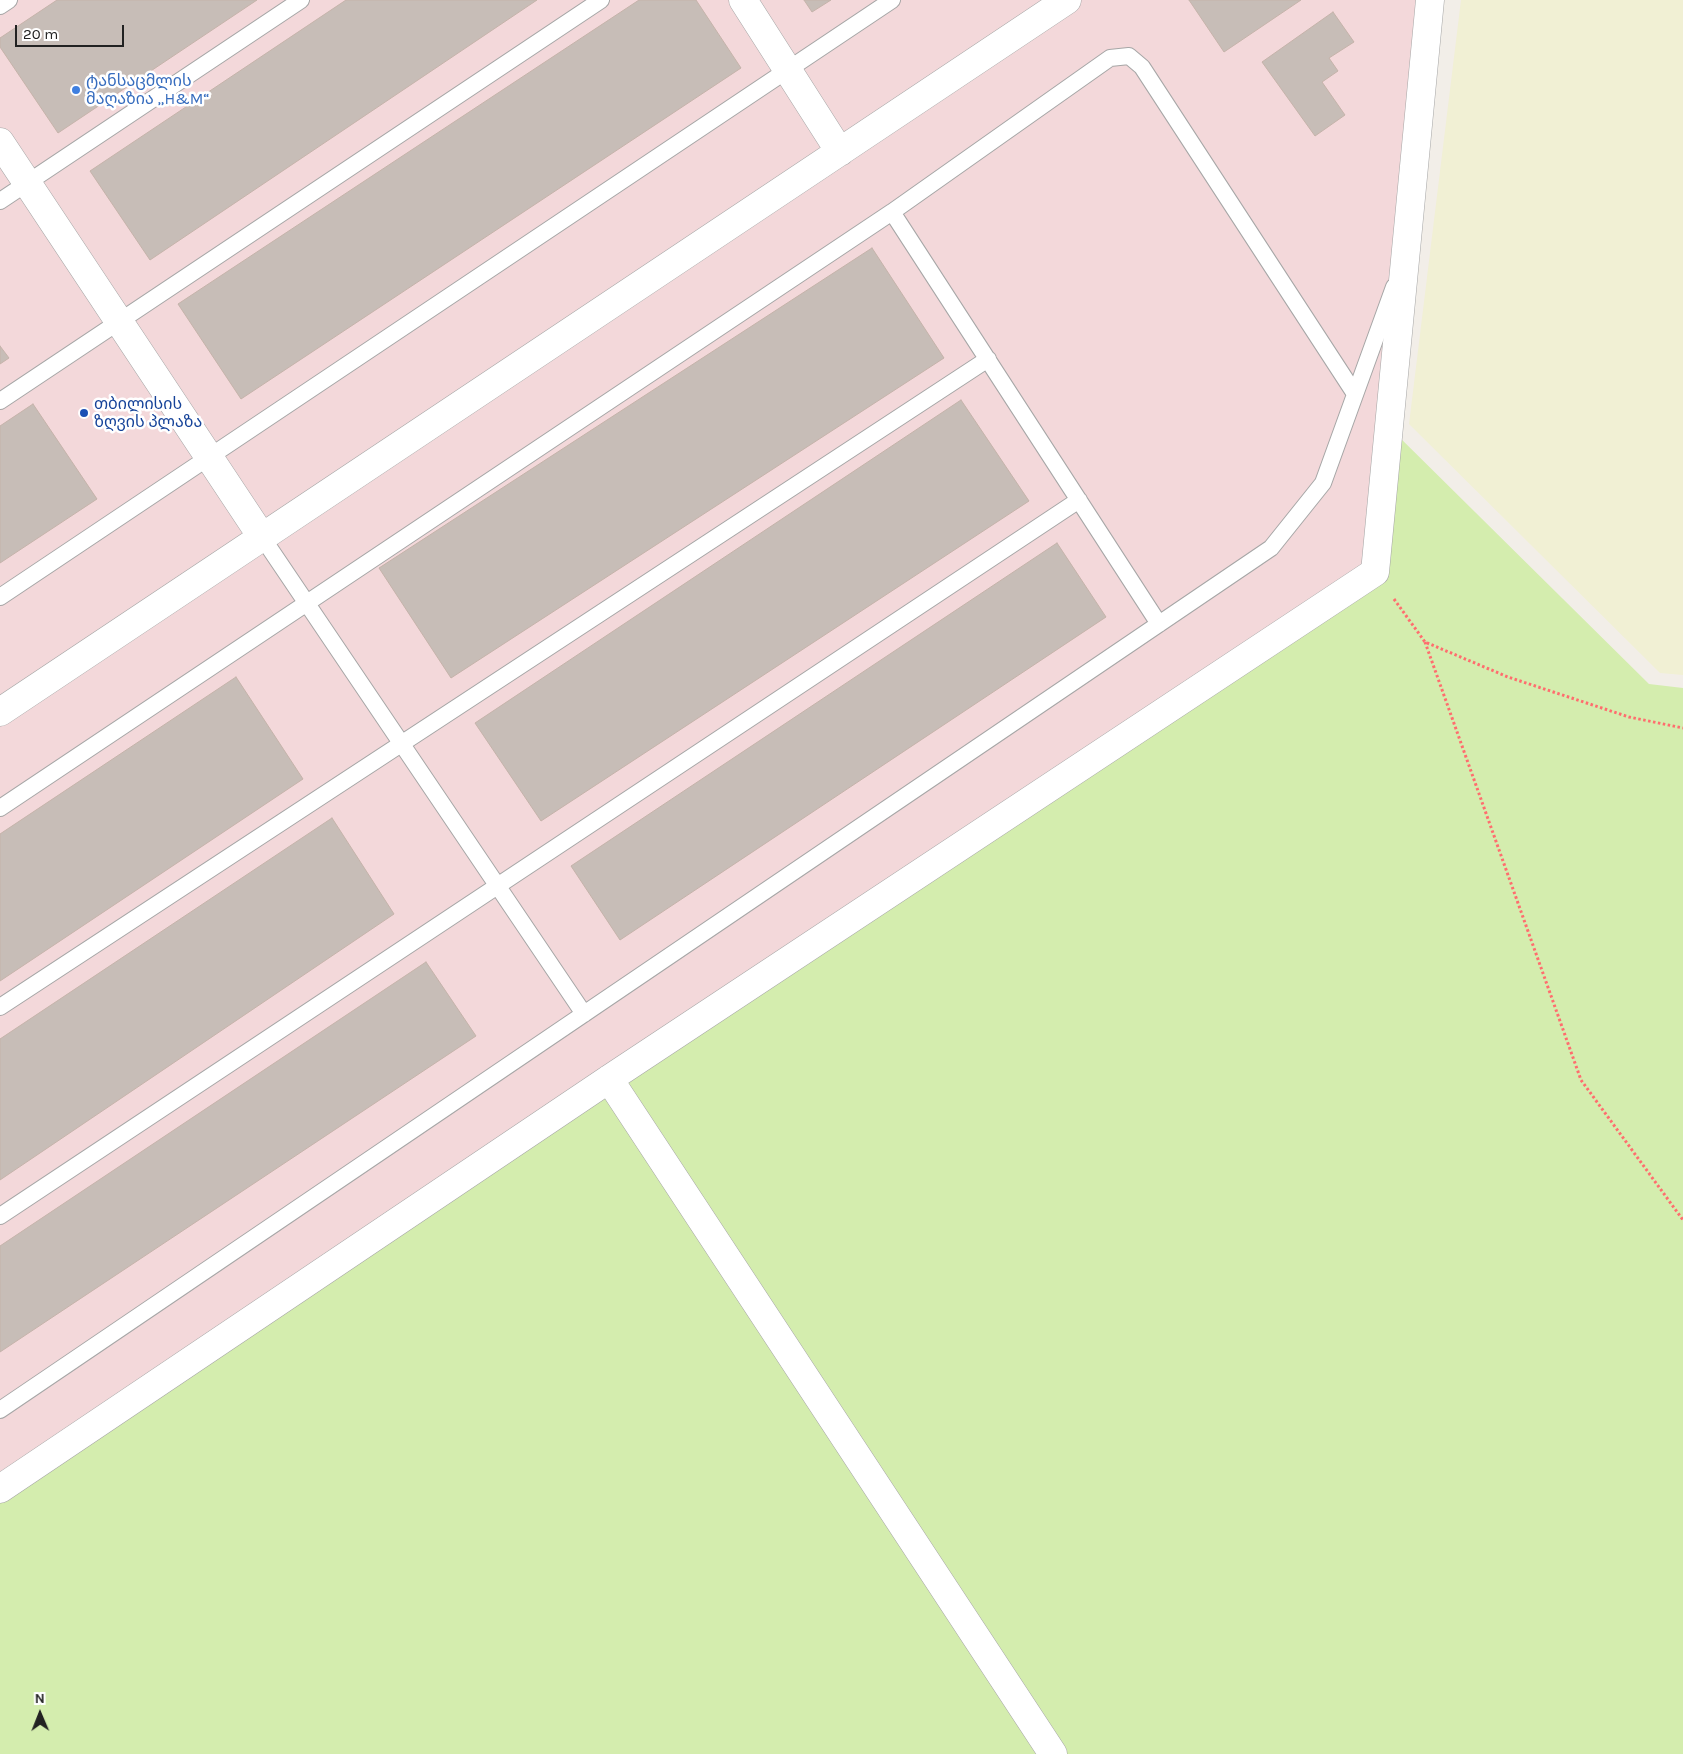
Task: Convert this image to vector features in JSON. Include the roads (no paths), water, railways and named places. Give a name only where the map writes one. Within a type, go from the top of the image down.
[{"type":"street","points":[[743,0],[840,152]]},
{"type":"street","points":[[0,712],[1067,0]]},
{"type":"street","points":[[0,1489],[609,1079],[1374,572],[1430,0]]},
{"type":"street","points":[[0,142],[262,538]]},
{"type":"street","points":[[609,1079],[1053,1754]]},
{"type":"lane","points":[[0,6],[9,0]]},
{"type":"lane","points":[[0,201],[301,0]]},
{"type":"lane","points":[[0,401],[601,0]]},
{"type":"lane","points":[[0,597],[892,0]]},
{"type":"lane","points":[[0,808],[892,212],[1110,58],[1129,56],[1142,68],[1355,394]]},
{"type":"lane","points":[[892,212],[1159,624]]},
{"type":"lane","points":[[0,1410],[1271,548],[1323,484],[1406,255]]},
{"type":"lane","points":[[0,1007],[988,359]]},
{"type":"lane","points":[[0,1216],[1079,500]]},
{"type":"lane","points":[[262,538],[584,1014]]},
{"type":"place","name":"ტანსაცმლის მაღაზია „H&M“","points":[[76,90]]},
{"type":"place","name":"თბილისის ზღვის პლაზა","points":[[84,413]]}]
